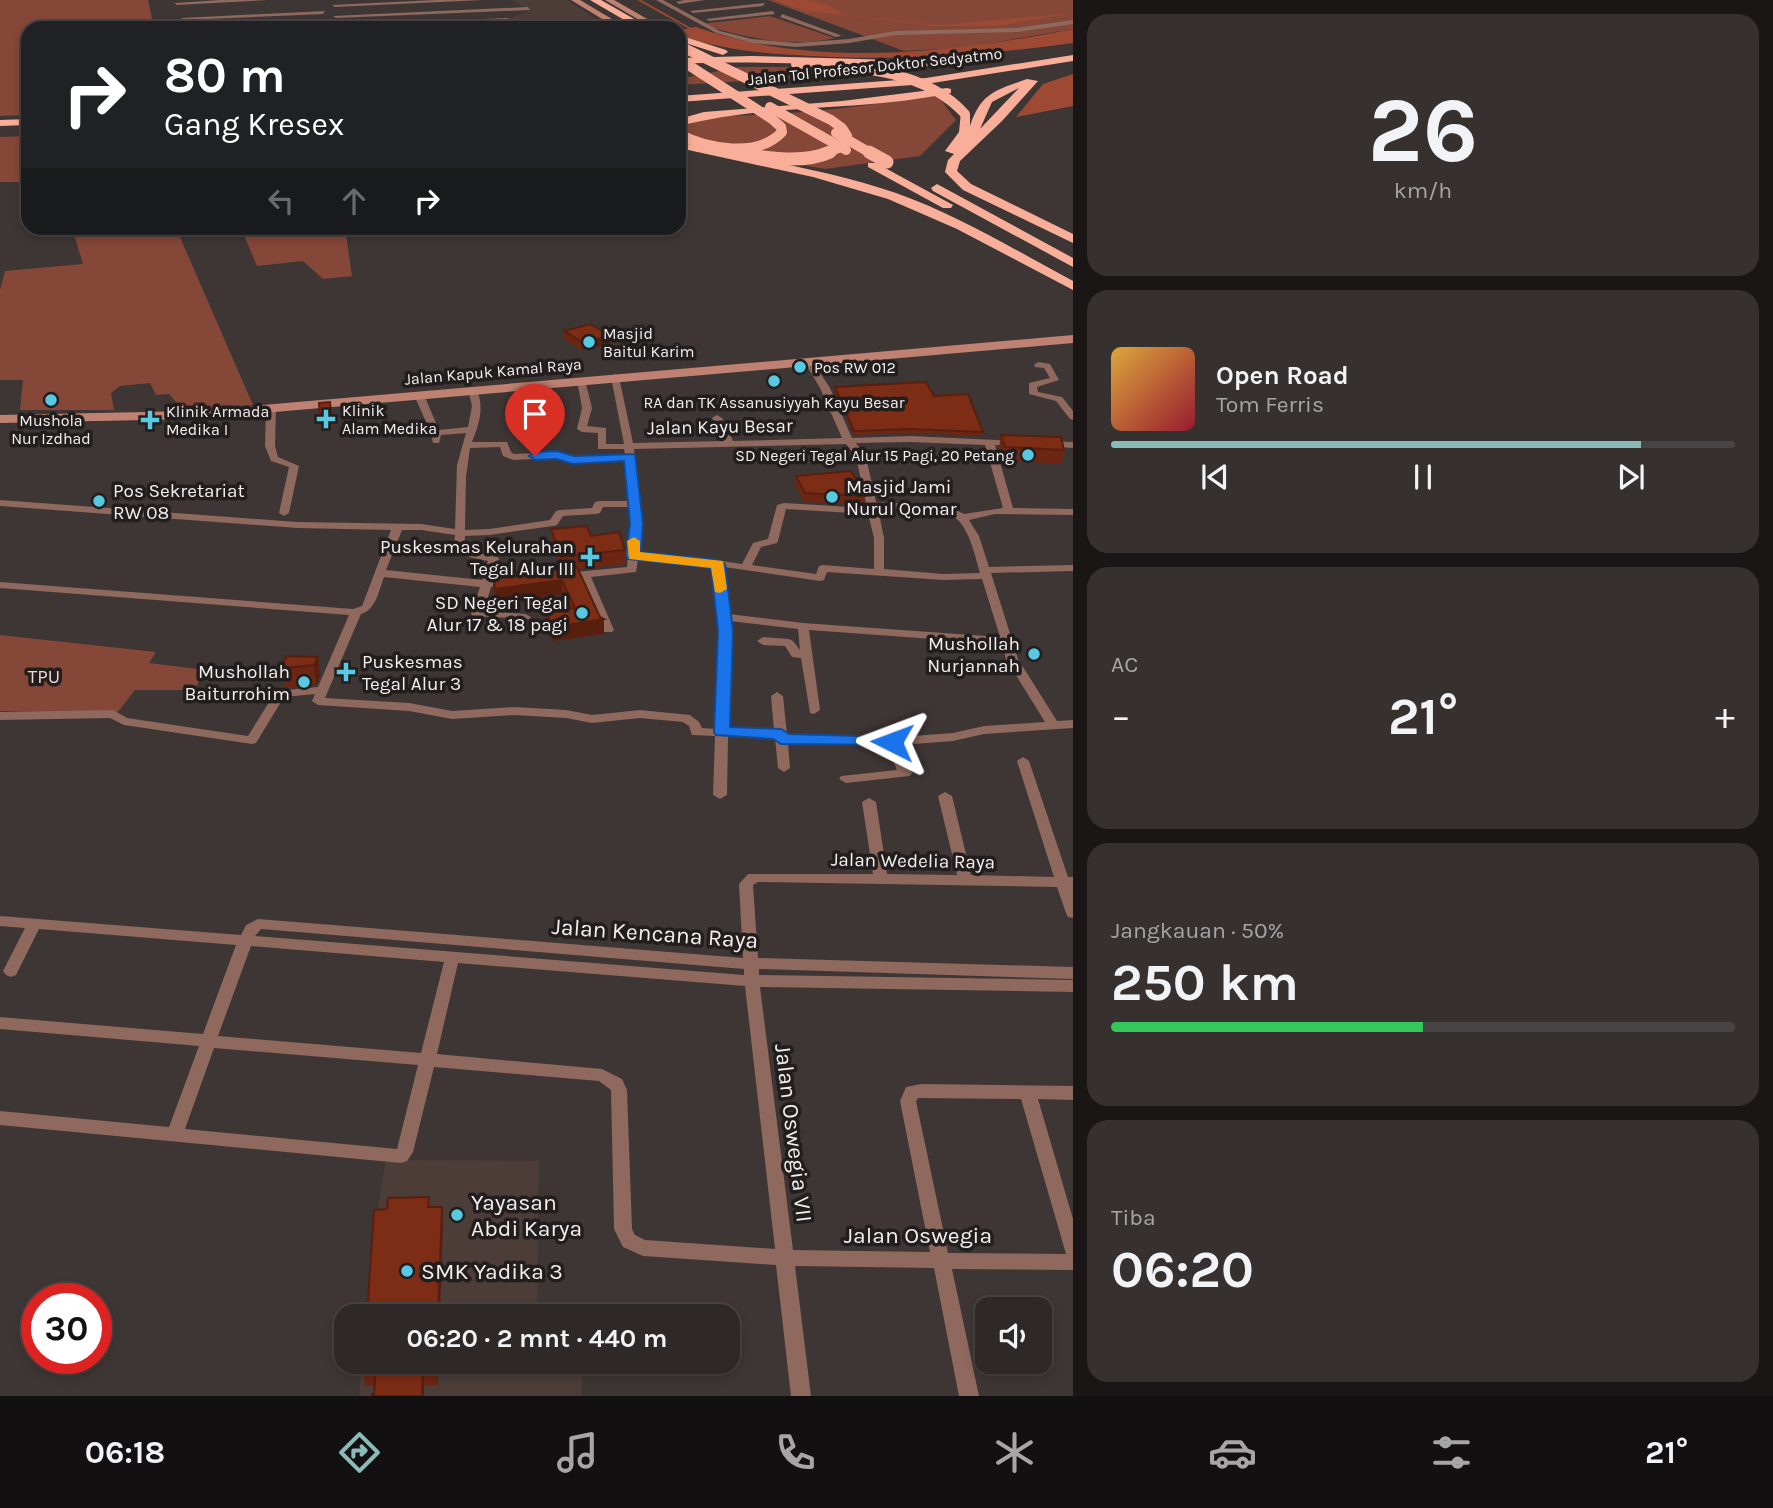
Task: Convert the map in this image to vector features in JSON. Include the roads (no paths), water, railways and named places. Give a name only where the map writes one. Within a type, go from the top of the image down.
[{"type":"highway","points":[[585,0],[624,21]]},
{"type":"highway","points":[[594,0],[626,21]]},
{"type":"highway","points":[[686,50],[704,47],[738,55],[855,64]]},
{"type":"highway","points":[[1002,58],[1073,50]]},
{"type":"highway","name":"Jalan Tol Profesor Doktor Sedyatmo","points":[[686,92],[853,80],[1073,50]]},
{"type":"highway","points":[[686,52],[737,60],[855,64],[927,64],[985,60]]},
{"type":"highway","points":[[686,54],[831,120],[845,131],[847,136],[844,144],[832,151],[795,158],[751,156],[686,143]]},
{"type":"highway","points":[[686,54],[1073,262]]},
{"type":"highway","points":[[686,55],[772,119],[781,127],[782,132],[773,141],[742,147],[706,144],[686,137]]},
{"type":"highway","points":[[686,55],[872,165],[1073,278]]},
{"type":"highway","points":[[686,74],[733,66],[796,64],[859,69],[917,83],[951,99],[965,114],[965,132],[942,165],[942,175],[956,191],[1033,240]]},
{"type":"highway","points":[[1057,74],[1072,65]]},
{"type":"highway","name":"Jalan Tol Profesor Doktor Sedyatmo","points":[[686,100],[900,86],[1072,65]]},
{"type":"highway","name":"Jalan Tol Profesor Doktor Sedyatmo","points":[[686,109],[883,95],[982,84],[1072,65]]},
{"type":"highway","points":[[942,165],[963,147],[974,132],[980,113],[992,99],[1010,87],[1035,80]]},
{"type":"highway","points":[[990,85],[1035,80]]},
{"type":"highway","points":[[1035,80],[954,160],[951,172],[957,181],[977,192],[1073,239]]},
{"type":"highway","points":[[686,120],[694,117],[842,104],[953,90]]},
{"type":"highway","points":[[0,126],[21,125]]},
{"type":"highway","points":[[686,144],[922,208]]},
{"type":"highway","points":[[686,158],[865,187],[922,208],[1073,286]]},
{"type":"highway","points":[[844,186],[926,217],[1073,299]]},
{"type":"main road","points":[[575,0],[622,21]]},
{"type":"main road","points":[[609,0],[646,21]]},
{"type":"main road","name":"Jalan Kapuk Kamal Raya","points":[[0,419],[126,418],[271,408],[1073,339]]},
{"type":"street","points":[[185,21],[177,2],[265,0]]},
{"type":"street","points":[[320,0],[325,21]]},
{"type":"street","points":[[458,0],[468,21],[508,20]]},
{"type":"street","points":[[335,5],[480,0]]},
{"type":"street","points":[[659,0],[718,32],[752,41],[796,45],[836,43],[896,33],[1017,30],[1073,22]]},
{"type":"street","points":[[679,2],[702,0]]},
{"type":"street","points":[[754,0],[778,14],[838,36]]},
{"type":"street","points":[[692,12],[763,4]]},
{"type":"street","points":[[336,16],[528,9]]},
{"type":"street","points":[[184,18],[323,12]]},
{"type":"street","points":[[709,19],[778,14]]},
{"type":"street","points":[[808,361],[825,388],[848,440],[861,457],[879,538],[879,573]]},
{"type":"street","points":[[1038,365],[1046,366],[1055,380],[1032,385],[1034,394],[1059,399],[1073,418]]},
{"type":"street","points":[[615,377],[630,451]]},
{"type":"street","points":[[581,380],[587,408],[582,429],[603,430],[601,447],[630,451]]},
{"type":"street","points":[[473,390],[473,429],[465,450],[460,479],[459,553],[494,559],[477,614],[526,617]]},
{"type":"street","points":[[419,395],[436,437],[473,429]]},
{"type":"street","points":[[271,408],[270,446],[274,459],[294,467],[284,513]]},
{"type":"street","points":[[717,418],[730,444]]},
{"type":"street","name":"Jalan Kayu Besar","points":[[634,556],[635,505],[630,451],[848,440],[1025,443]]},
{"type":"street","points":[[989,442],[1009,511]]},
{"type":"street","points":[[468,445],[504,444],[506,454],[513,457],[557,455],[573,460],[630,451]]},
{"type":"street","points":[[1037,444],[1073,445]]},
{"type":"street","points":[[0,503],[297,525],[398,526],[461,533],[489,533],[553,523],[561,513],[596,510],[598,504],[635,505]]},
{"type":"street","points":[[746,567],[757,545],[773,541],[781,507],[948,509],[962,517],[974,536],[1012,659],[1053,725]]},
{"type":"street","points":[[962,517],[995,511],[1073,512]]},
{"type":"street","points":[[321,695],[356,612],[367,607],[398,526]]},
{"type":"street","points":[[556,577],[632,570],[634,556],[746,567],[820,578],[823,568],[879,573],[985,573],[1073,568]]},
{"type":"street","points":[[718,564],[725,631],[720,795]]},
{"type":"street","points":[[380,573],[488,584],[515,581]]},
{"type":"street","points":[[584,575],[608,630]]},
{"type":"street","points":[[0,584],[350,612]]},
{"type":"street","points":[[724,617],[803,626],[1006,641]]},
{"type":"street","points":[[803,626],[814,710]]},
{"type":"street","points":[[763,641],[789,643],[796,654],[807,654]]},
{"type":"street","points":[[0,716],[113,714],[124,721],[252,740],[280,694],[321,695],[452,715],[514,710],[592,719],[640,714],[686,718],[695,725],[696,732],[892,742],[953,737],[984,730],[1073,724]]},
{"type":"street","points":[[777,696],[784,768]]},
{"type":"street","points":[[846,779],[905,773],[892,742]]},
{"type":"street","points":[[1023,761],[1069,882],[1073,913]]},
{"type":"street","points":[[945,796],[965,880]]},
{"type":"street","points":[[869,802],[881,879]]},
{"type":"street","name":"Jalan Wedelia Raya","points":[[752,877],[1069,882]]},
{"type":"street","name":"Jalan Oswegia VII","points":[[752,877],[746,884],[751,972],[801,1396]]},
{"type":"street","name":"Jalan Kencana Raya","points":[[0,921],[453,959],[1073,986]]},
{"type":"street","points":[[11,971],[34,924]]},
{"type":"street","name":"Jalan Kencana Raya","points":[[245,942],[253,926],[264,925],[751,972],[1073,973]]},
{"type":"street","points":[[174,1135],[245,942]]},
{"type":"street","points":[[0,1118],[401,1156],[405,1152],[453,959]]},
{"type":"street","points":[[0,1023],[602,1076],[610,1079],[619,1090],[623,1229],[629,1241],[643,1248],[680,1251]]},
{"type":"street","points":[[969,1396],[943,1258],[908,1101],[912,1092],[1073,1093]]},
{"type":"street","points":[[1028,1093],[1073,1250]]},
{"type":"street","name":"Jalan Oswegia","points":[[680,1251],[786,1258],[943,1258],[1073,1262]]},
{"type":"waterway","points":[[639,0],[677,21]]},
{"type":"waterway","points":[[686,26],[693,30]]},
{"type":"place","name":"Masjid Baitul Karim","points":[[589,342]]},
{"type":"place","name":"Pos RW 012","points":[[800,367]]},
{"type":"place","name":"RA dan TK Assanusiyyah Kayu Besar","points":[[774,381]]},
{"type":"place","name":"Mushola Nur Izdhad","points":[[51,400]]},
{"type":"place","name":"Klinik Alam Medika","points":[[326,419]]},
{"type":"place","name":"Klinik Armada Medika I","points":[[150,420]]},
{"type":"place","name":"SD Negeri Tegal Alur 15 Pagi, 20 Petang","points":[[1028,455]]},
{"type":"place","name":"Masjid Jami Nurul Qomar","points":[[832,497]]},
{"type":"place","name":"Pos Sekretariat RW 08","points":[[99,501]]},
{"type":"place","name":"Puskesmas Kelurahan Tegal Alur III","points":[[590,557]]},
{"type":"place","name":"SD Negeri Tegal Alur 17 & 18 pagi","points":[[582,613]]},
{"type":"place","name":"Mushollah Nurjannah","points":[[1034,654]]},
{"type":"place","name":"Puskesmas Tegal Alur 3","points":[[346,672]]},
{"type":"place","name":"Mushollah Baiturrohim","points":[[304,682]]},
{"type":"place","name":"Yayasan Abdi Karya","points":[[457,1215]]},
{"type":"place","name":"SMK Yadika 3","points":[[407,1271]]},
{"type":"park label","name":"TPU","points":[[44,676]]}]
